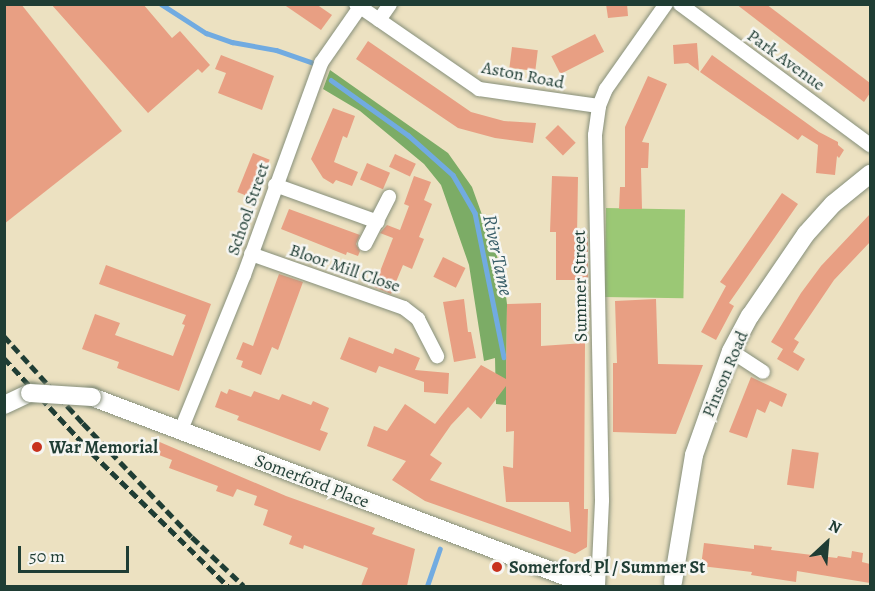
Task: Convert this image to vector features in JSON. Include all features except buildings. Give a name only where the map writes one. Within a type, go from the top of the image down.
[{"type":"main road","name":"Pinson Road","points":[[672,585],[694,455],[731,351],[772,282],[806,234],[833,204],[870,174]]},
{"type":"main road","name":"Somerford Place","points":[[4,389],[92,397],[591,586]]},
{"type":"main road","points":[[4,405],[30,393]]},
{"type":"street","points":[[379,20],[390,4]]},
{"type":"street","name":"Summer Street","points":[[598,586],[602,500],[595,135],[599,106],[606,89],[666,4]]},
{"type":"street","name":"Park Avenue","points":[[680,4],[870,145]]},
{"type":"street","name":"Aston Road","points":[[358,6],[479,89],[599,106]]},
{"type":"street","name":"School Street","points":[[181,430],[251,254],[321,63],[358,6]]},
{"type":"street","points":[[275,184],[378,222]]},
{"type":"street","points":[[365,244],[389,197]]},
{"type":"street","name":"Bloor Mill Close","points":[[251,254],[404,308],[418,318],[437,356]]},
{"type":"street","points":[[731,351],[763,372]]},
{"type":"green space","points":[[330,70],[448,153],[472,187],[503,273],[507,304],[506,405],[496,404],[495,358],[484,361],[469,265],[441,185],[424,164],[360,111],[323,89]]},
{"type":"green space","points":[[606,208],[685,209],[683,298],[604,297]]},
{"type":"waterway","name":"River Tame","points":[[161,4],[206,33],[232,42],[276,50],[313,63]]},
{"type":"waterway","name":"River Tame","points":[[331,80],[408,135],[453,175],[475,213],[504,357]]},
{"type":"waterway","name":"River Tame","points":[[427,586],[440,549]]},
{"type":"railway","points":[[4,336],[192,537],[244,586]]},
{"type":"railway","points":[[4,358],[92,453],[228,586]]},
{"type":"place","name":"War Memorial","points":[[37,447]]},
{"type":"place","name":"Somerford Pl / Summer St","points":[[497,567]]}]
